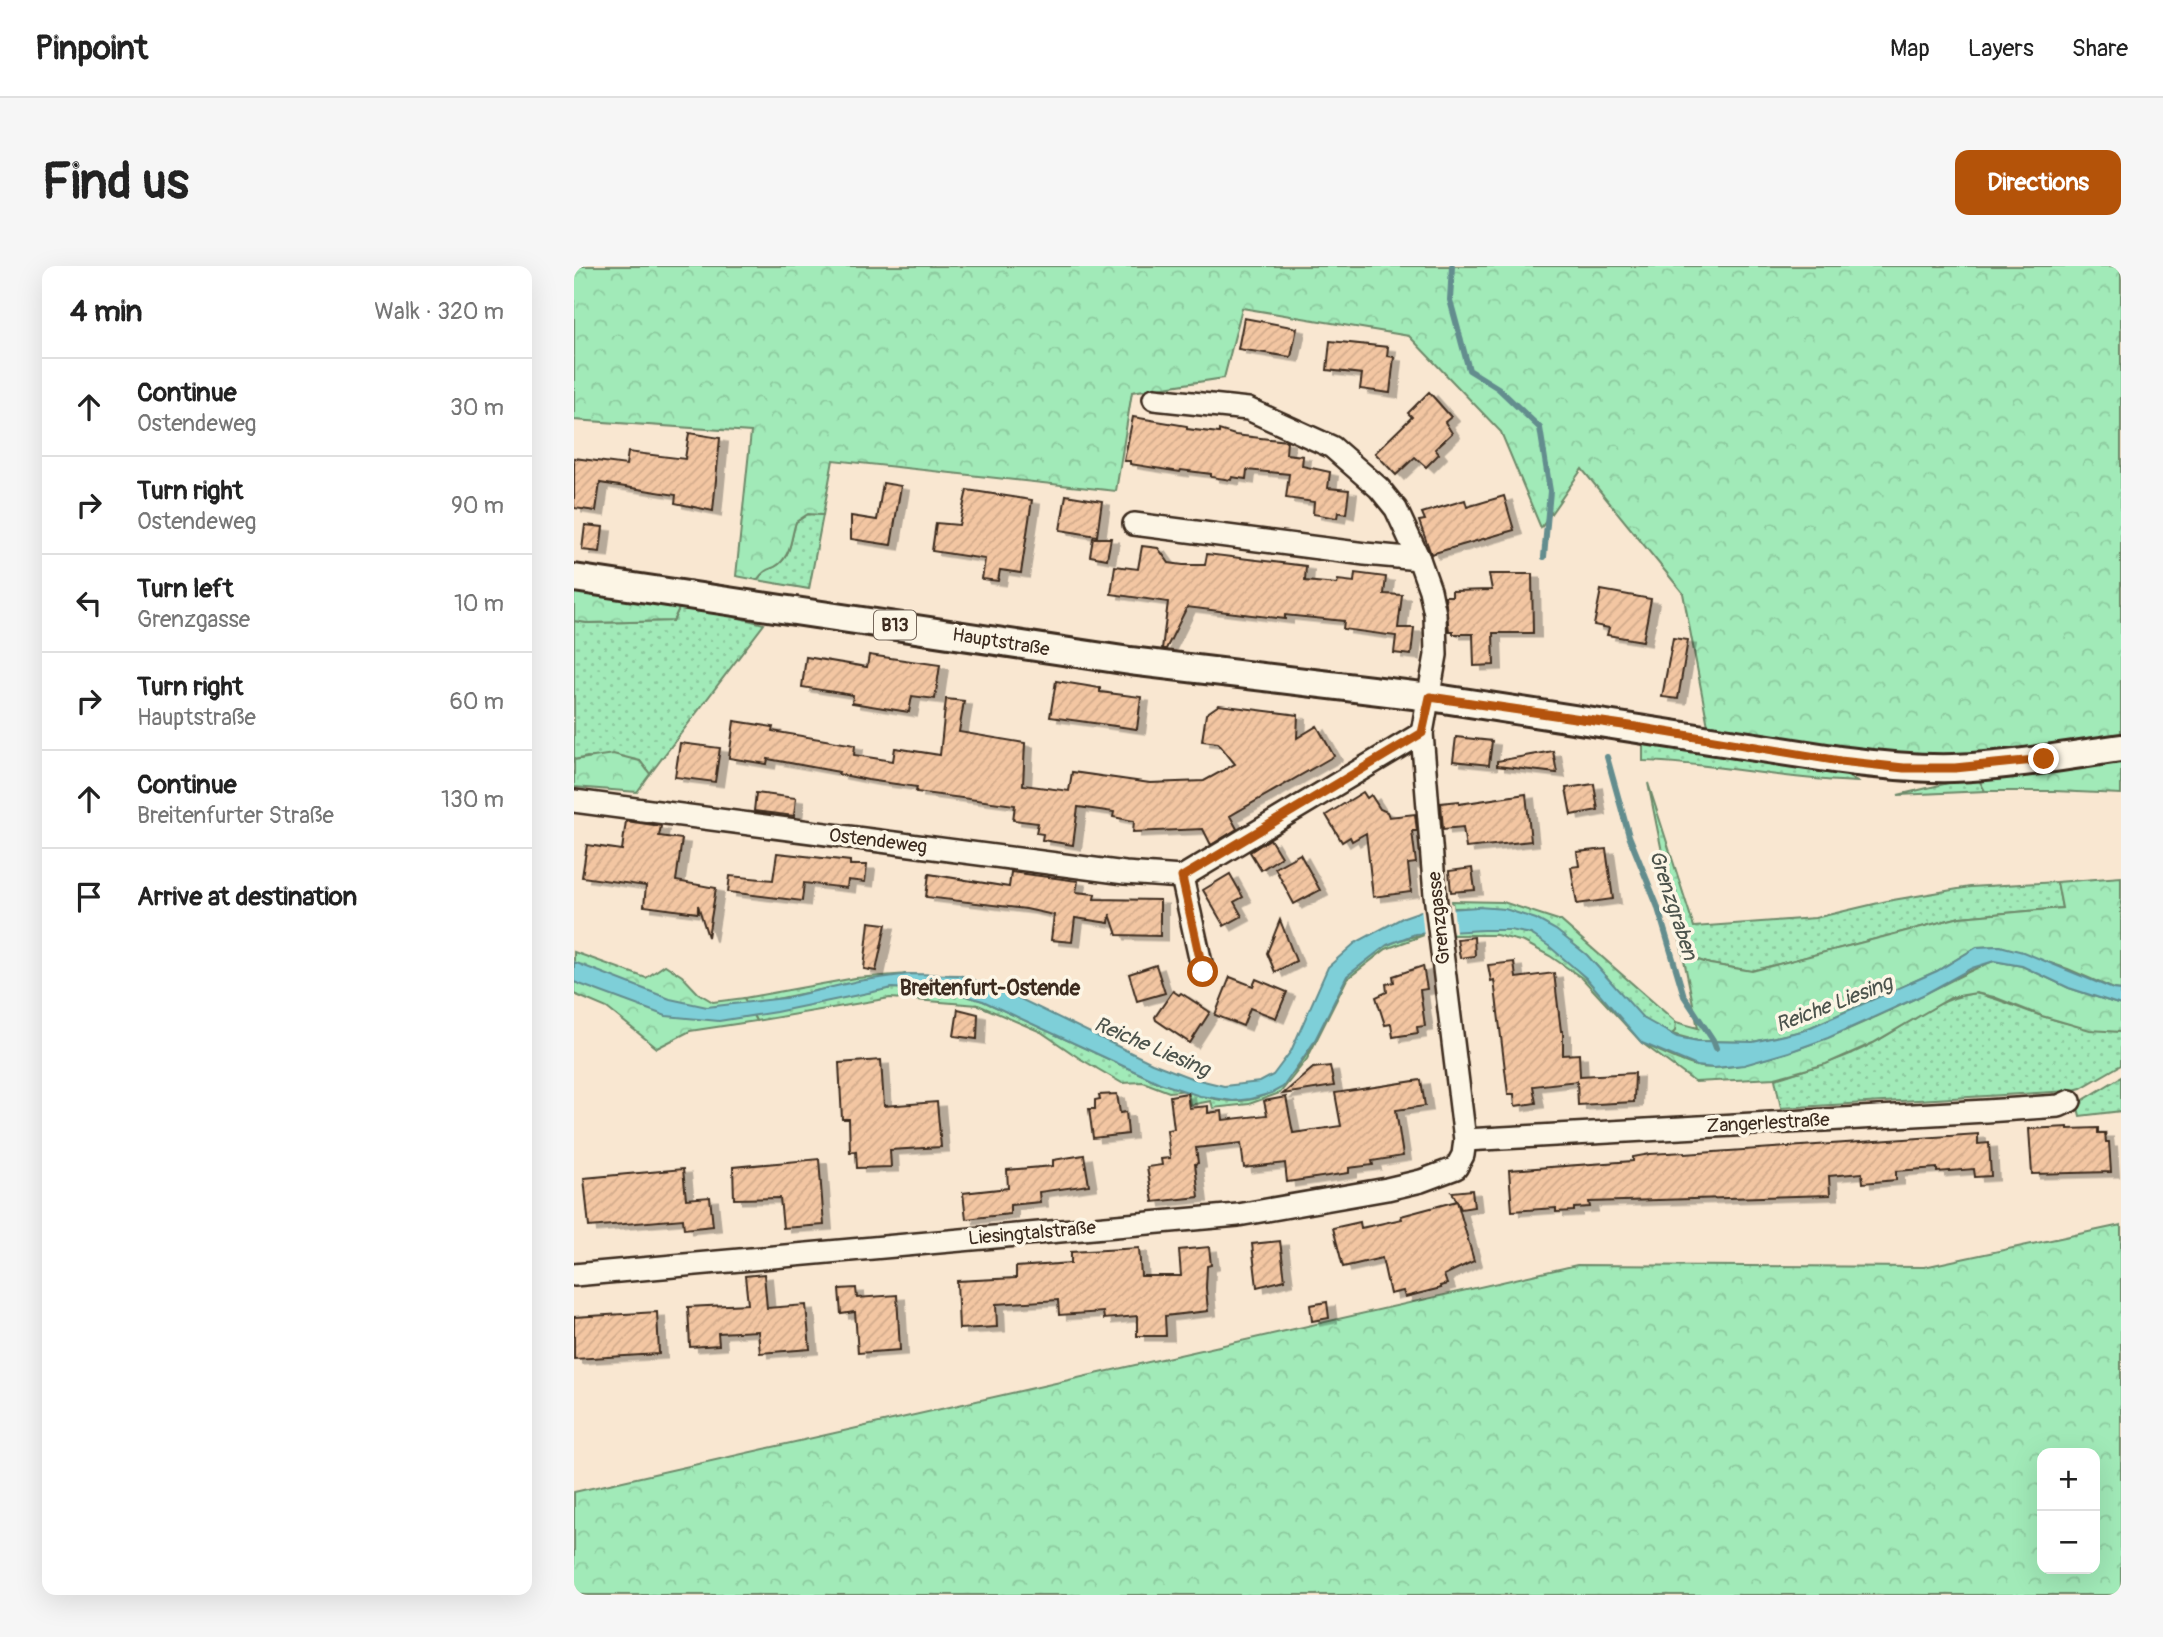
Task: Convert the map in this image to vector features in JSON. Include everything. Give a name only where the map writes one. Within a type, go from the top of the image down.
[{"type":"main road","name":"Hauptstraße","points":[[574,578],[1130,661],[1430,697],[1630,726],[1840,761],[1904,768],[1955,768],[2121,748]]},
{"type":"street","points":[[1154,399],[1248,409],[1332,447],[1380,488],[1396,509],[1430,590],[1436,655],[1430,697]]},
{"type":"street","points":[[1134,524],[1352,553],[1419,559]]},
{"type":"street","name":"Grenzgasse","points":[[1430,697],[1422,733],[1441,943],[1465,1140]]},
{"type":"street","points":[[1203,972],[1182,877],[1422,733]]},
{"type":"street","name":"Ostendeweg","points":[[574,801],[1125,873],[1182,877]]},
{"type":"street","name":"Zangerlestraße","points":[[1465,1140],[1973,1112],[2059,1106],[2070,1101]]},
{"type":"street","name":"Liesingtalstraße","points":[[574,1275],[1238,1214],[1421,1181],[1456,1168],[1463,1155],[1465,1140]]},
{"type":"green space","points":[[574,266],[2121,266],[2121,794],[1985,791],[1979,780],[1906,758],[1784,741],[1708,726],[1683,593],[1582,469],[1541,528],[1501,432],[1409,336],[1242,308],[1224,378],[1132,392],[1116,491],[833,460],[823,515],[808,514],[796,522],[789,550],[783,560],[757,580],[736,576],[751,432],[574,420]]},
{"type":"green space","points":[[808,514],[823,515],[809,589],[757,580],[783,560],[789,550],[796,522]]},
{"type":"green space","points":[[574,580],[681,604],[673,621],[574,621]]},
{"type":"green space","points":[[681,604],[764,624],[650,774],[640,761],[587,757],[574,760],[574,621],[673,621]]},
{"type":"green space","points":[[1643,737],[1835,769],[1857,782],[1643,761]]},
{"type":"green space","points":[[613,754],[640,761],[650,774],[637,792],[574,787],[574,760]]},
{"type":"green space","points":[[1978,776],[1985,791],[1898,795]]},
{"type":"green space","points":[[1648,783],[1694,927],[1815,918],[1887,901],[1970,887],[2057,882],[2062,908],[1960,917],[1752,971],[1710,964],[1683,955]]},
{"type":"green space","points":[[2121,877],[2121,990],[2000,946],[1977,947],[1937,971],[1802,1031],[1753,1042],[1698,1041],[1672,1034],[1676,1022],[1698,1028],[1683,955],[1710,964],[1752,971],[1960,917],[2062,908],[2057,882]]},
{"type":"green space","points":[[1452,901],[1503,902],[1561,921],[1676,1022],[1676,1032],[1672,1034],[1638,1014],[1604,974],[1571,942],[1537,921],[1499,910],[1453,908]]},
{"type":"green space","points":[[1486,929],[1530,934],[1559,952],[1590,982],[1642,1043],[1582,978],[1524,942],[1496,935],[1425,935]]},
{"type":"green space","points":[[1423,935],[1386,949],[1347,979],[1307,1059],[1280,1093],[1249,1104],[1213,1108],[1211,1101],[1190,1105],[1188,1092],[1233,1101],[1252,1099],[1283,1084],[1315,1041],[1340,986],[1348,975],[1373,953],[1386,946],[1399,940]]},
{"type":"green space","points":[[574,952],[646,978],[665,965],[713,1002],[744,998],[756,1021],[690,1031],[657,1048],[607,1008],[574,994]]},
{"type":"green space","points":[[1994,961],[2022,966],[2069,988],[2121,1005],[2121,1032],[2090,1030],[1976,993],[1952,997],[1873,1043],[1826,1064],[1775,1078],[1695,1082],[1642,1043],[1696,1066],[1722,1068],[1748,1063],[1845,1031]]},
{"type":"green space","points":[[909,974],[747,1004],[744,998],[855,978]]},
{"type":"green space","points":[[892,988],[949,991],[983,1001],[1160,1083],[1185,1090],[1169,1092],[1143,1082],[1122,1083],[1041,1032],[978,1005],[890,998],[756,1021],[753,1015]]},
{"type":"green space","points":[[1975,993],[2059,1021],[2121,1032],[2121,1065],[2081,1088],[2070,1091],[1781,1108],[1775,1079],[1825,1064],[1861,1049],[1946,1001]]},
{"type":"green space","points":[[2121,1077],[2121,1111],[2080,1116],[2077,1104]]},
{"type":"green space","points":[[2121,1225],[2121,1595],[574,1595],[574,1492],[1577,1265],[1924,1267]]},
{"type":"water","points":[[1478,907],[1505,909],[1536,919],[1556,930],[1587,955],[1643,1018],[1677,1037],[1698,1041],[1753,1042],[1802,1031],[1937,971],[1977,947],[2000,946],[2023,952],[2121,990],[2121,1005],[2069,988],[2022,966],[1994,961],[1972,968],[1925,994],[1828,1038],[1744,1065],[1714,1068],[1697,1066],[1642,1043],[1586,978],[1531,934],[1510,930],[1483,930],[1415,934],[1387,945],[1347,976],[1314,1042],[1283,1087],[1272,1093],[1233,1101],[1200,1096],[1160,1083],[983,1001],[949,991],[892,988],[719,1021],[666,1016],[574,982],[574,962],[670,999],[707,1007],[785,998],[858,981],[909,974],[959,975],[1000,989],[1152,1063],[1191,1078],[1224,1086],[1260,1082],[1273,1075],[1291,1051],[1328,967],[1355,943],[1421,911]]},
{"type":"pier","points":[[1453,904],[1456,933],[1424,937],[1421,907]]},
{"type":"building","points":[[1244,318],[1297,328],[1291,357],[1238,349]]},
{"type":"building","points":[[1330,341],[1388,347],[1387,356],[1394,357],[1390,393],[1360,389],[1362,374],[1327,370]]},
{"type":"building","points":[[1429,392],[1451,417],[1445,422],[1452,433],[1435,449],[1439,454],[1426,467],[1415,457],[1396,475],[1375,453],[1412,417],[1408,413]]},
{"type":"building","points":[[1133,417],[1187,426],[1187,429],[1219,433],[1219,430],[1235,435],[1287,441],[1286,454],[1303,456],[1302,466],[1330,472],[1328,488],[1349,490],[1346,514],[1338,512],[1337,518],[1313,514],[1314,502],[1286,498],[1289,474],[1247,470],[1246,479],[1232,477],[1231,480],[1211,477],[1211,474],[1130,464],[1130,461],[1124,461]]},
{"type":"building","points":[[689,433],[720,438],[713,511],[675,503],[676,495],[600,483],[596,511],[574,508],[574,458],[626,465],[628,452],[685,459]]},
{"type":"building","points":[[883,483],[901,486],[891,545],[851,539],[851,516],[877,520]]},
{"type":"building","points":[[967,490],[1032,500],[1021,573],[1000,570],[998,581],[982,579],[985,559],[932,551],[936,523],[959,525]]},
{"type":"building","points":[[1066,495],[1102,501],[1097,536],[1060,530]]},
{"type":"building","points":[[1504,496],[1514,530],[1431,554],[1419,521],[1425,520],[1422,513],[1465,500],[1467,507]]},
{"type":"building","points":[[585,525],[603,527],[600,552],[582,550]]},
{"type":"building","points":[[1093,538],[1111,538],[1107,559],[1090,556]]},
{"type":"building","points":[[1142,546],[1158,548],[1169,563],[1183,565],[1205,565],[1207,554],[1306,566],[1305,581],[1337,584],[1338,580],[1354,582],[1355,573],[1386,577],[1384,594],[1402,595],[1398,628],[1414,628],[1411,655],[1394,653],[1396,636],[1343,629],[1344,621],[1285,615],[1285,619],[1187,607],[1166,649],[1162,649],[1168,602],[1111,594],[1115,566],[1138,569]]},
{"type":"building","points":[[1489,574],[1532,574],[1533,633],[1493,633],[1494,665],[1474,666],[1473,634],[1453,634],[1453,631],[1449,631],[1445,596],[1452,596],[1452,591],[1492,590]]},
{"type":"building","points":[[1601,590],[1651,599],[1643,641],[1607,635],[1609,628],[1594,625]]},
{"type":"building","points":[[1673,638],[1688,640],[1678,699],[1662,697]]},
{"type":"building","points":[[869,655],[940,665],[935,699],[912,696],[909,712],[852,703],[853,695],[802,687],[806,657],[867,667]]},
{"type":"building","points":[[1056,681],[1100,688],[1100,692],[1141,697],[1137,729],[1050,717]]},
{"type":"building","points":[[946,699],[964,701],[959,732],[1025,743],[1023,785],[1069,791],[1072,772],[1150,783],[1204,781],[1235,764],[1218,743],[1202,741],[1206,714],[1219,705],[1298,715],[1297,738],[1317,726],[1334,756],[1230,816],[1237,829],[1211,845],[1203,829],[1133,832],[1134,821],[1113,817],[1114,812],[1078,807],[1073,845],[1042,840],[1043,834],[1036,833],[1038,823],[1013,820],[1015,805],[916,792],[917,787],[868,780],[768,759],[767,764],[729,758],[734,721],[773,727],[772,731],[855,745],[854,755],[893,761],[895,748],[940,755]]},
{"type":"building","points":[[1456,737],[1492,741],[1489,765],[1453,761]]},
{"type":"building","points":[[680,743],[720,748],[715,782],[675,777]]},
{"type":"building","points":[[1553,751],[1557,773],[1497,766],[1497,761]]},
{"type":"building","points":[[1594,784],[1598,810],[1571,815],[1566,788]]},
{"type":"building","points":[[1363,792],[1367,798],[1371,795],[1389,817],[1415,814],[1417,831],[1412,831],[1416,863],[1408,864],[1411,892],[1373,897],[1366,833],[1352,841],[1350,837],[1342,842],[1326,815]]},
{"type":"building","points":[[756,793],[796,798],[794,816],[754,811]]},
{"type":"building","points":[[1526,794],[1531,841],[1466,848],[1463,827],[1443,829],[1441,803],[1459,801],[1459,804]]},
{"type":"building","points":[[626,821],[661,826],[659,836],[682,839],[676,881],[716,888],[708,937],[698,905],[698,913],[644,906],[646,886],[582,877],[587,845],[622,850]]},
{"type":"building","points":[[1270,839],[1281,857],[1261,870],[1250,852]]},
{"type":"building","points":[[1606,849],[1613,899],[1577,904],[1571,867],[1579,866],[1577,852]]},
{"type":"building","points":[[777,853],[850,861],[850,865],[867,865],[865,882],[848,880],[847,888],[804,883],[802,901],[728,892],[730,876],[773,880]]},
{"type":"building","points":[[1300,854],[1320,890],[1294,904],[1275,868]]},
{"type":"building","points":[[1472,868],[1475,890],[1451,892],[1449,871]]},
{"type":"building","points":[[1011,872],[1078,881],[1076,892],[1095,894],[1094,899],[1160,900],[1160,936],[1117,935],[1110,914],[1109,923],[1075,918],[1072,942],[1051,940],[1054,915],[926,897],[929,874],[1009,887]]},
{"type":"building","points":[[1230,874],[1243,897],[1234,902],[1242,916],[1224,926],[1203,890]]},
{"type":"building","points":[[1280,920],[1296,961],[1275,972],[1267,953]]},
{"type":"building","points":[[869,922],[886,924],[876,971],[864,969]]},
{"type":"building","points":[[1474,937],[1475,956],[1460,958],[1457,939]]},
{"type":"building","points":[[1514,962],[1516,978],[1554,973],[1563,1031],[1563,1055],[1579,1054],[1580,1076],[1635,1073],[1634,1102],[1578,1105],[1577,1081],[1533,1086],[1536,1103],[1515,1106],[1514,1094],[1508,1094],[1494,980],[1491,981],[1488,965]]},
{"type":"building","points":[[1156,965],[1165,993],[1137,1001],[1129,974]]},
{"type":"building","points":[[1423,966],[1427,989],[1420,990],[1425,1026],[1417,1027],[1418,1033],[1393,1037],[1391,1024],[1385,1025],[1376,997],[1387,992],[1386,984],[1394,982],[1393,976]]},
{"type":"building","points":[[1230,977],[1253,986],[1256,979],[1287,992],[1276,1018],[1250,1008],[1243,1026],[1215,1015]]},
{"type":"building","points":[[1173,991],[1179,995],[1181,993],[1210,1012],[1190,1043],[1155,1017]]},
{"type":"building","points":[[958,1009],[978,1014],[977,1039],[954,1036]]},
{"type":"building","points":[[881,1060],[884,1106],[937,1102],[941,1147],[890,1150],[891,1167],[857,1168],[856,1151],[850,1152],[849,1119],[842,1119],[839,1063]]},
{"type":"building","points":[[1330,1066],[1334,1086],[1283,1094],[1313,1068]]},
{"type":"building","points":[[1421,1080],[1425,1106],[1396,1110],[1403,1156],[1372,1161],[1373,1165],[1349,1168],[1349,1173],[1287,1182],[1285,1163],[1244,1168],[1241,1143],[1196,1148],[1199,1197],[1153,1202],[1147,1167],[1162,1165],[1161,1159],[1170,1158],[1167,1130],[1174,1129],[1170,1096],[1187,1093],[1189,1108],[1208,1106],[1208,1113],[1222,1111],[1223,1120],[1267,1115],[1264,1101],[1286,1097],[1293,1133],[1341,1126],[1335,1093]]},
{"type":"building","points":[[1117,1094],[1120,1113],[1126,1112],[1128,1134],[1093,1138],[1089,1109],[1095,1109],[1095,1100],[1100,1099],[1099,1095]]},
{"type":"building","points":[[2098,1128],[2098,1133],[2105,1133],[2106,1142],[2109,1142],[2111,1172],[2032,1174],[2029,1129]]},
{"type":"building","points":[[1978,1134],[1978,1144],[1989,1143],[1991,1176],[1975,1177],[1974,1169],[1937,1172],[1937,1168],[1896,1171],[1896,1180],[1863,1183],[1862,1173],[1829,1176],[1830,1195],[1589,1202],[1590,1207],[1574,1208],[1574,1211],[1556,1212],[1556,1208],[1512,1211],[1509,1170],[1633,1161],[1633,1157],[1650,1154],[1685,1154]]},
{"type":"building","points":[[1084,1155],[1089,1185],[1039,1192],[1040,1202],[1010,1205],[1010,1214],[966,1219],[963,1193],[1008,1188],[1007,1170],[1053,1166],[1053,1160]]},
{"type":"building","points":[[819,1159],[824,1225],[783,1228],[780,1198],[734,1199],[733,1167]]},
{"type":"building","points":[[683,1169],[686,1199],[710,1197],[713,1226],[684,1229],[683,1219],[589,1227],[584,1178]]},
{"type":"building","points":[[1472,1190],[1474,1207],[1461,1209],[1452,1192]]},
{"type":"building","points":[[1457,1201],[1474,1261],[1444,1275],[1447,1284],[1440,1286],[1441,1288],[1405,1297],[1403,1291],[1390,1294],[1382,1258],[1343,1267],[1333,1228],[1360,1222],[1361,1228],[1402,1219],[1401,1216]]},
{"type":"building","points":[[1280,1241],[1285,1280],[1257,1287],[1252,1244]]},
{"type":"building","points":[[1209,1247],[1211,1265],[1207,1266],[1206,1288],[1208,1311],[1165,1316],[1166,1336],[1137,1336],[1137,1316],[1104,1319],[1103,1312],[1059,1315],[1058,1300],[996,1304],[997,1327],[959,1329],[957,1281],[1016,1278],[1016,1267],[1071,1263],[1071,1252],[1139,1248],[1141,1276],[1181,1276],[1179,1250]]},
{"type":"building","points":[[764,1274],[767,1308],[806,1305],[810,1349],[760,1353],[758,1331],[718,1333],[719,1345],[690,1347],[688,1307],[748,1304],[745,1276]]},
{"type":"building","points":[[856,1288],[857,1298],[897,1295],[900,1350],[858,1353],[855,1312],[841,1314],[839,1289]]},
{"type":"building","points":[[1327,1302],[1329,1318],[1312,1321],[1310,1305]]},
{"type":"building","points":[[657,1312],[659,1354],[574,1359],[574,1317]]},
{"type":"waterway","name":"Grenzgraben","points":[[1452,266],[1450,300],[1469,370],[1498,388],[1540,428],[1550,491],[1544,557]]},
{"type":"waterway","name":"Grenzgraben","points":[[1607,757],[1629,836],[1657,905],[1684,996],[1716,1048]]},
{"type":"district","name":"Breitenfurt-Ostende","points":[[990,988]]},
{"type":"route","points":[[1203,972],[1182,877],[1422,733],[1430,697],[1630,726],[1840,761],[1904,768],[1955,768],[2044,759]]},
{"type":"water label","name":"Reiche Liesing","points":[[1834,1004]]},
{"type":"water label","name":"Reiche Liesing","points":[[1152,1047]]}]
